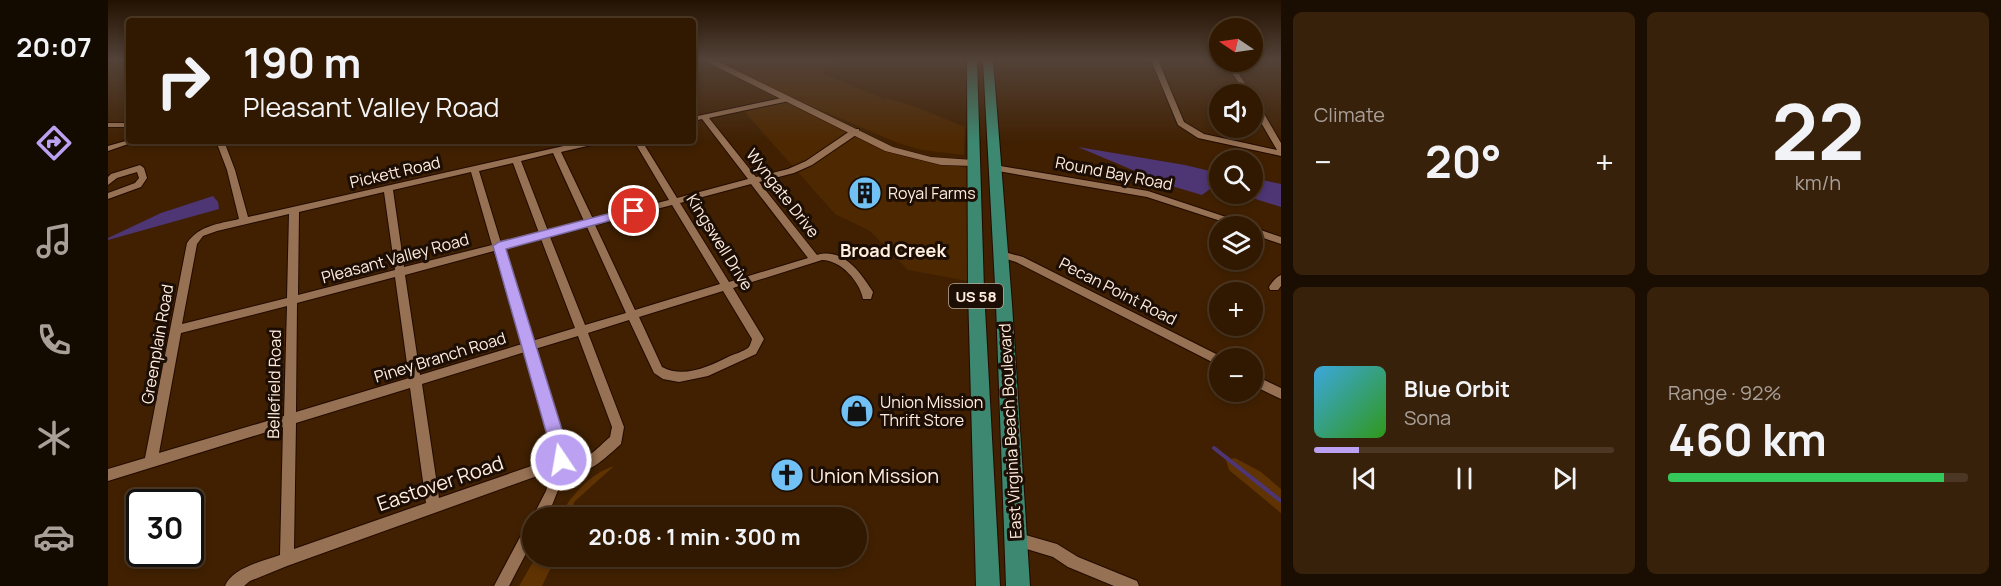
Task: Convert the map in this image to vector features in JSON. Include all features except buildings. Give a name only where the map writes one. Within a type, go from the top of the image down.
[{"type":"main road","name":"East Virginia Beach Boulevard","points":[[972,87],[988,586]]},
{"type":"main road","name":"East Virginia Beach Boulevard","points":[[990,87],[1018,586]]},
{"type":"street","name":"Round Bay Road","points":[[762,87],[902,154],[960,164],[973,163],[1148,194],[1214,216]]},
{"type":"street","points":[[1166,87],[1181,123],[1190,131],[1201,136],[1281,152]]},
{"type":"street","points":[[696,118],[786,99]]},
{"type":"street","name":"Wyngate Drive","points":[[704,117],[815,260],[830,256],[840,259],[867,292],[867,296]]},
{"type":"street","points":[[1263,120],[1281,152]]},
{"type":"street","points":[[108,125],[126,125]]},
{"type":"street","name":"Pleasant Valley Road","points":[[177,330],[798,168],[856,131]]},
{"type":"street","points":[[108,149],[126,143]]},
{"type":"street","points":[[221,144],[231,170],[244,221]]},
{"type":"street","name":"Pickett Road","points":[[200,234],[214,228],[583,144]]},
{"type":"street","name":"Kingswell Drive","points":[[632,315],[658,370],[671,378],[687,378],[741,356],[755,348],[758,339],[640,144]]},
{"type":"street","points":[[556,150],[632,315]]},
{"type":"street","points":[[516,160],[582,330]]},
{"type":"street","points":[[140,168],[143,178],[138,185],[110,195],[108,183],[114,176],[140,168]]},
{"type":"street","points":[[474,169],[560,449],[560,469],[544,507]]},
{"type":"street","points":[[388,188],[434,506]]},
{"type":"street","name":"Bellefield Road","points":[[287,560],[294,210]]},
{"type":"street","name":"Greenplain Road","points":[[151,462],[192,243],[200,234]]},
{"type":"street","points":[[1263,234],[1281,241]]},
{"type":"street","name":"Pecan Point Road","points":[[1000,254],[1018,259],[1209,356]]},
{"type":"street","name":"Piney Branch Road","points":[[108,475],[815,260]]},
{"type":"street","name":"Eastover Road","points":[[232,586],[245,576],[287,560],[540,469],[576,469],[586,465],[616,440],[618,427],[582,330]]},
{"type":"street","points":[[1263,385],[1281,394]]},
{"type":"street","points":[[1015,539],[1057,551],[1072,562],[1132,586]]},
{"type":"street","points":[[501,586],[522,547]]},
{"type":"shaded area","points":[[769,87],[856,87],[884,99],[916,107],[965,127],[964,155],[922,150],[898,143]]},
{"type":"shaded area","points":[[785,101],[910,158],[970,168],[968,281],[908,270],[870,231],[835,214],[743,110]]},
{"type":"shaded area","points":[[1078,147],[1209,171],[1209,190],[1202,195],[1168,185]]},
{"type":"shaded area","points":[[1263,180],[1281,184],[1281,207],[1263,201]]},
{"type":"shaded area","points":[[213,196],[218,202],[219,209],[108,240],[161,213]]},
{"type":"shaded area","points":[[1235,458],[1261,472],[1281,489],[1281,513],[1229,470],[1226,460]]},
{"type":"shaded area","points":[[614,466],[574,502],[573,507],[566,507],[582,486]]},
{"type":"shaded area","points":[[530,567],[551,567],[542,586],[519,586]]},
{"type":"waterway","points":[[1214,448],[1281,501]]},
{"type":"place","name":"Royal Farms","points":[[865,193]]},
{"type":"place","name":"Union Mission Thrift Store","points":[[857,411]]},
{"type":"place","name":"Union Mission","points":[[787,475]]},
{"type":"district","name":"Broad Creek","points":[[893,250]]},
{"type":"route","points":[[561,460],[560,449],[499,246],[634,211]]}]
